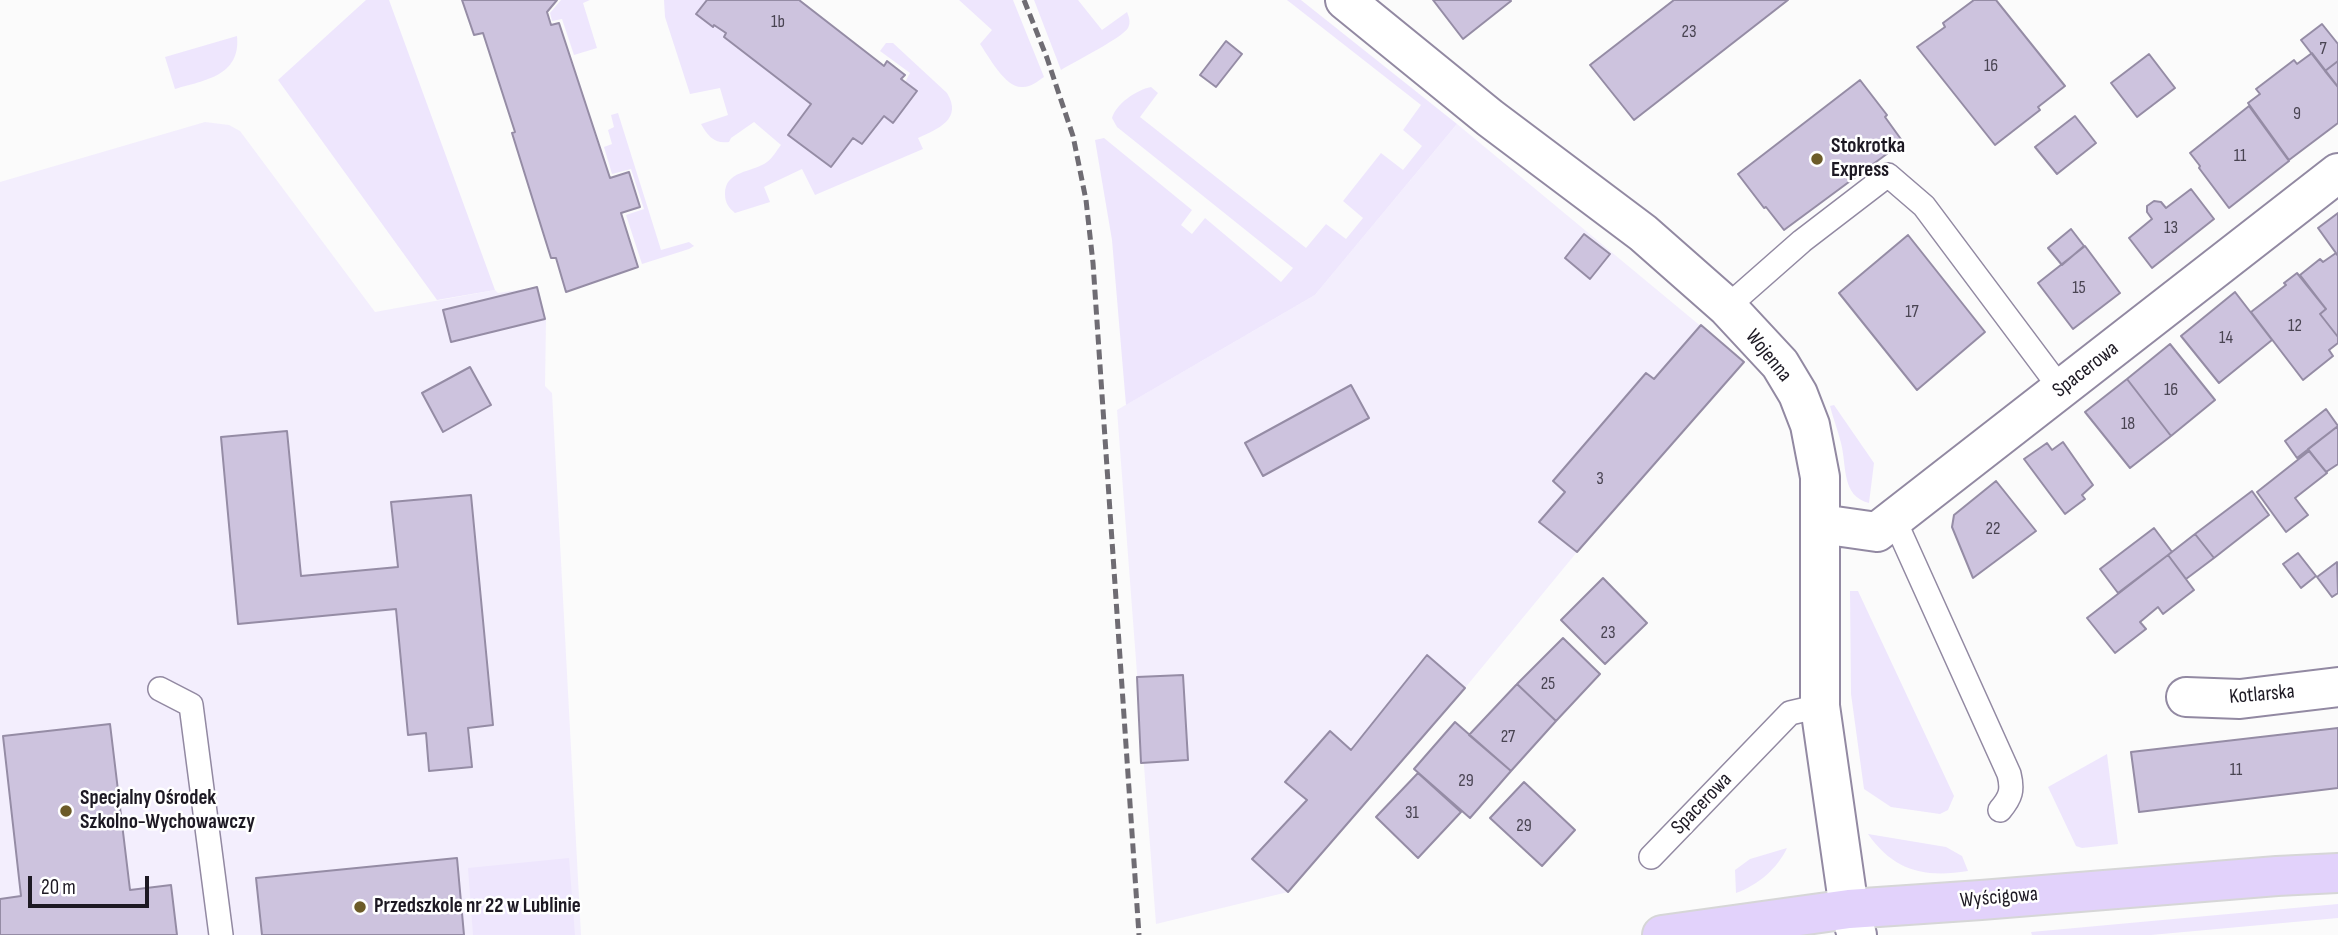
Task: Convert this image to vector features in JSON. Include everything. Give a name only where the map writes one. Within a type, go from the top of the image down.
[{"type":"main road","name":"Wyścigowa","points":[[1662,935],[1853,922],[2277,876],[2338,873]]},
{"type":"street","name":"Wojenna","points":[[1345,0],[1490,118],[1643,233],[1727,307],[1780,364],[1798,394],[1816,451],[1821,477],[1819,706],[1853,922]]},
{"type":"street","name":"Spacerowa","points":[[1821,524],[1877,531],[2338,173]]},
{"type":"street","name":"Kotlarska","points":[[2186,697],[2240,699],[2338,687]]},
{"type":"lane","points":[[1727,307],[1802,241],[1888,175],[1924,206],[2061,389]]},
{"type":"lane","points":[[1894,519],[2009,774],[2012,788],[2010,799],[2000,810]]},
{"type":"lane","points":[[160,689],[191,705],[220,935]]},
{"type":"lane","name":"Spacerowa","points":[[1651,857],[1790,713],[1819,706]]},
{"type":"shaded area","points":[[366,0],[389,0],[495,290],[437,300],[278,80]]},
{"type":"shaded area","points":[[561,0],[590,0],[583,3],[597,48],[574,55],[562,19],[552,21],[550,13]]},
{"type":"shaded area","points":[[664,0],[707,0],[696,14],[712,27],[714,25],[726,33],[724,37],[811,104],[788,135],[830,167],[853,138],[862,144],[884,116],[893,123],[917,91],[905,82],[910,73],[880,51],[886,43],[893,43],[947,93],[951,102],[950,116],[940,127],[918,138],[923,149],[815,195],[802,169],[764,187],[770,202],[735,213],[725,197],[729,180],[767,162],[781,145],[754,122],[729,142],[715,140],[706,132],[701,124],[728,115],[720,88],[690,94],[665,17]]},
{"type":"shaded area","points":[[959,0],[1013,0],[1044,77],[1023,87],[1004,78],[980,44],[992,30]]},
{"type":"shaded area","points":[[1034,0],[1078,0],[1102,30],[1127,12],[1129,26],[1117,38],[1061,70]]},
{"type":"shaded area","points":[[1287,0],[1301,0],[1457,124],[1315,295],[1126,405],[1112,240],[1095,140],[1104,138],[1192,210],[1181,225],[1192,234],[1205,218],[1281,282],[1293,268],[1117,127],[1112,118],[1122,103],[1133,94],[1151,87],[1158,93],[1140,117],[1306,248],[1326,224],[1346,239],[1363,218],[1343,201],[1381,153],[1403,170],[1422,146],[1403,130],[1421,105]]},
{"type":"shaded area","points":[[237,36],[237,49],[227,68],[209,79],[175,89],[165,57]]},
{"type":"shaded area","points":[[618,113],[661,250],[689,242],[694,246],[689,249],[642,264],[626,215],[644,209],[631,169],[612,174],[604,147],[612,144],[608,130],[614,127],[611,115]]},
{"type":"shaded area","points":[[205,122],[229,125],[240,131],[375,312],[495,290],[498,293],[538,287],[546,320],[545,386],[552,393],[581,935],[0,935],[0,182]]},
{"type":"shaded area","points":[[1457,124],[1744,362],[1577,552],[1465,688],[1288,892],[1156,924],[1117,410],[1315,295]]},
{"type":"shaded area","points":[[1834,405],[1874,463],[1869,503],[1860,499],[1849,487],[1841,443],[1830,406]]},
{"type":"shaded area","points":[[1850,591],[1858,591],[1954,796],[1948,810],[1940,814],[1891,807],[1864,789],[1851,694]]},
{"type":"shaded area","points":[[2107,754],[2118,844],[2082,848],[2076,846],[2048,787]]},
{"type":"shaded area","points":[[1868,834],[1946,847],[1962,856],[1968,871],[1937,873],[1911,869],[1888,856]]},
{"type":"shaded area","points":[[1787,848],[1778,863],[1766,875],[1752,886],[1736,893],[1735,870],[1750,859]]},
{"type":"shaded area","points":[[569,858],[575,935],[473,935],[468,868]]},
{"type":"shaded area","points":[[2338,904],[2338,918],[2151,935],[2032,935],[2031,932]]},
{"type":"building","points":[[462,0],[557,0],[547,12],[551,25],[559,23],[610,178],[629,172],[640,207],[621,213],[638,267],[566,292],[556,258],[551,258],[483,33],[474,35]]},
{"type":"building","points":[[707,0],[799,0],[884,66],[887,61],[905,75],[901,79],[917,91],[893,123],[884,116],[862,144],[853,138],[831,167],[788,135],[811,104],[724,37],[726,33],[696,14]]},
{"type":"building","points":[[1433,0],[1510,0],[1511,1],[1463,39]]},
{"type":"building","points":[[1674,0],[1788,0],[1634,120],[1590,65]]},
{"type":"building","points":[[1974,0],[1996,0],[2065,86],[2038,107],[2040,110],[1995,145],[1917,47],[1945,27],[1943,23]]},
{"type":"building","points":[[2322,24],[2338,44],[2338,61],[2325,71],[2301,40]]},
{"type":"building","points":[[1226,41],[1242,54],[1216,87],[1200,75]]},
{"type":"building","points":[[2312,53],[2338,87],[2338,123],[2289,160],[2248,103],[2260,94],[2256,89],[2294,60],[2297,64]]},
{"type":"building","points":[[2149,54],[2175,88],[2137,117],[2111,83]]},
{"type":"building","points":[[2338,61],[2338,87],[2325,71]]},
{"type":"building","name":"Stokrotka Express","points":[[1860,80],[1887,115],[1885,117],[1903,142],[1784,230],[1738,174]]},
{"type":"building","points":[[2249,106],[2289,161],[2229,208],[2190,153]]},
{"type":"building","points":[[2075,116],[2096,143],[2057,174],[2035,147]]},
{"type":"building","points":[[2191,189],[2214,219],[2152,268],[2129,238],[2152,219],[2147,212],[2147,206],[2154,201],[2161,202],[2166,208]]},
{"type":"building","points":[[2338,213],[2338,256],[2318,228]]},
{"type":"building","points":[[2071,229],[2084,246],[2062,265],[2048,248]]},
{"type":"building","points":[[1584,234],[1610,254],[1590,279],[1565,258]]},
{"type":"building","points":[[1908,235],[1985,332],[1917,390],[1839,293]]},
{"type":"building","points":[[2085,246],[2120,293],[2073,329],[2038,283]]},
{"type":"building","points":[[2336,253],[2338,337],[2320,314],[2326,309],[2300,275],[2320,259],[2323,262]]},
{"type":"building","points":[[2297,273],[2326,309],[2320,314],[2338,337],[2338,343],[2329,350],[2333,356],[2303,380],[2251,312]]},
{"type":"building","points":[[537,287],[545,319],[451,342],[443,310]]},
{"type":"building","points":[[2235,292],[2272,340],[2219,383],[2181,336]]},
{"type":"building","points":[[1701,325],[1744,362],[1577,552],[1539,522],[1565,492],[1553,481],[1646,373],[1654,379]]},
{"type":"building","points":[[2170,344],[2215,400],[2171,436],[2127,379]]},
{"type":"building","points":[[470,367],[491,405],[443,432],[422,393]]},
{"type":"building","points":[[2127,379],[2171,436],[2130,468],[2085,412]]},
{"type":"building","points":[[1351,385],[1369,418],[1263,476],[1245,443]]},
{"type":"building","points":[[2326,409],[2338,426],[2297,458],[2285,441]]},
{"type":"building","points":[[2338,426],[2338,464],[2326,472],[2308,449]]},
{"type":"building","points":[[287,431],[301,576],[398,567],[391,502],[471,495],[493,725],[468,728],[472,767],[429,771],[426,733],[408,735],[396,609],[238,624],[221,437]]},
{"type":"building","points":[[2063,442],[2093,485],[2082,495],[2085,499],[2065,514],[2024,459],[2047,443],[2052,450]]},
{"type":"building","points":[[2309,451],[2327,473],[2295,498],[2308,515],[2286,532],[2257,492]]},
{"type":"building","points":[[1996,481],[2036,531],[1973,578],[1952,527],[1954,515]]},
{"type":"building","points":[[2252,491],[2269,515],[2214,558],[2195,534]]},
{"type":"building","points":[[2154,528],[2172,552],[2118,593],[2100,569]]},
{"type":"building","points":[[2195,534],[2214,558],[2186,579],[2168,555]]},
{"type":"building","points":[[2298,553],[2316,576],[2301,588],[2283,564]]},
{"type":"building","points":[[2168,555],[2194,590],[2163,614],[2158,607],[2140,622],[2146,629],[2115,653],[2087,618]]},
{"type":"building","points":[[2337,562],[2338,593],[2332,597],[2317,577]]},
{"type":"building","points":[[1603,578],[1647,623],[1605,664],[1561,620]]},
{"type":"building","points":[[1563,638],[1600,674],[1556,721],[1517,684]]},
{"type":"building","points":[[1427,655],[1465,688],[1288,892],[1252,859],[1307,800],[1285,782],[1330,731],[1351,750]]},
{"type":"building","points":[[1183,675],[1188,760],[1141,763],[1137,677]]},
{"type":"building","points":[[1517,684],[1556,721],[1511,771],[1469,735]]},
{"type":"building","points":[[1455,722],[1511,771],[1470,818],[1414,769]]},
{"type":"building","name":"Specjalny Ośrodek Szkolno-Wychowawczy","points":[[110,724],[130,890],[171,885],[177,935],[0,935],[0,899],[21,896],[3,736]]},
{"type":"building","points":[[2338,728],[2338,788],[2139,812],[2131,752]]},
{"type":"building","points":[[1418,773],[1461,812],[1418,858],[1376,817]]},
{"type":"building","points":[[1524,782],[1575,830],[1542,866],[1490,818]]},
{"type":"building","name":"Przedszkole nr 22 w Lublinie","points":[[457,858],[464,935],[262,935],[256,878]]},
{"type":"railway","points":[[1024,0],[1073,136],[1086,200],[1093,263],[1139,935]]},
{"type":"place","name":"Stokrotka Express","points":[[1817,159]]},
{"type":"place","name":"Specjalny Ośrodek Szkolno-Wychowawczy","points":[[66,811]]},
{"type":"place","name":"Przedszkole nr 22 w Lublinie","points":[[360,907]]}]
